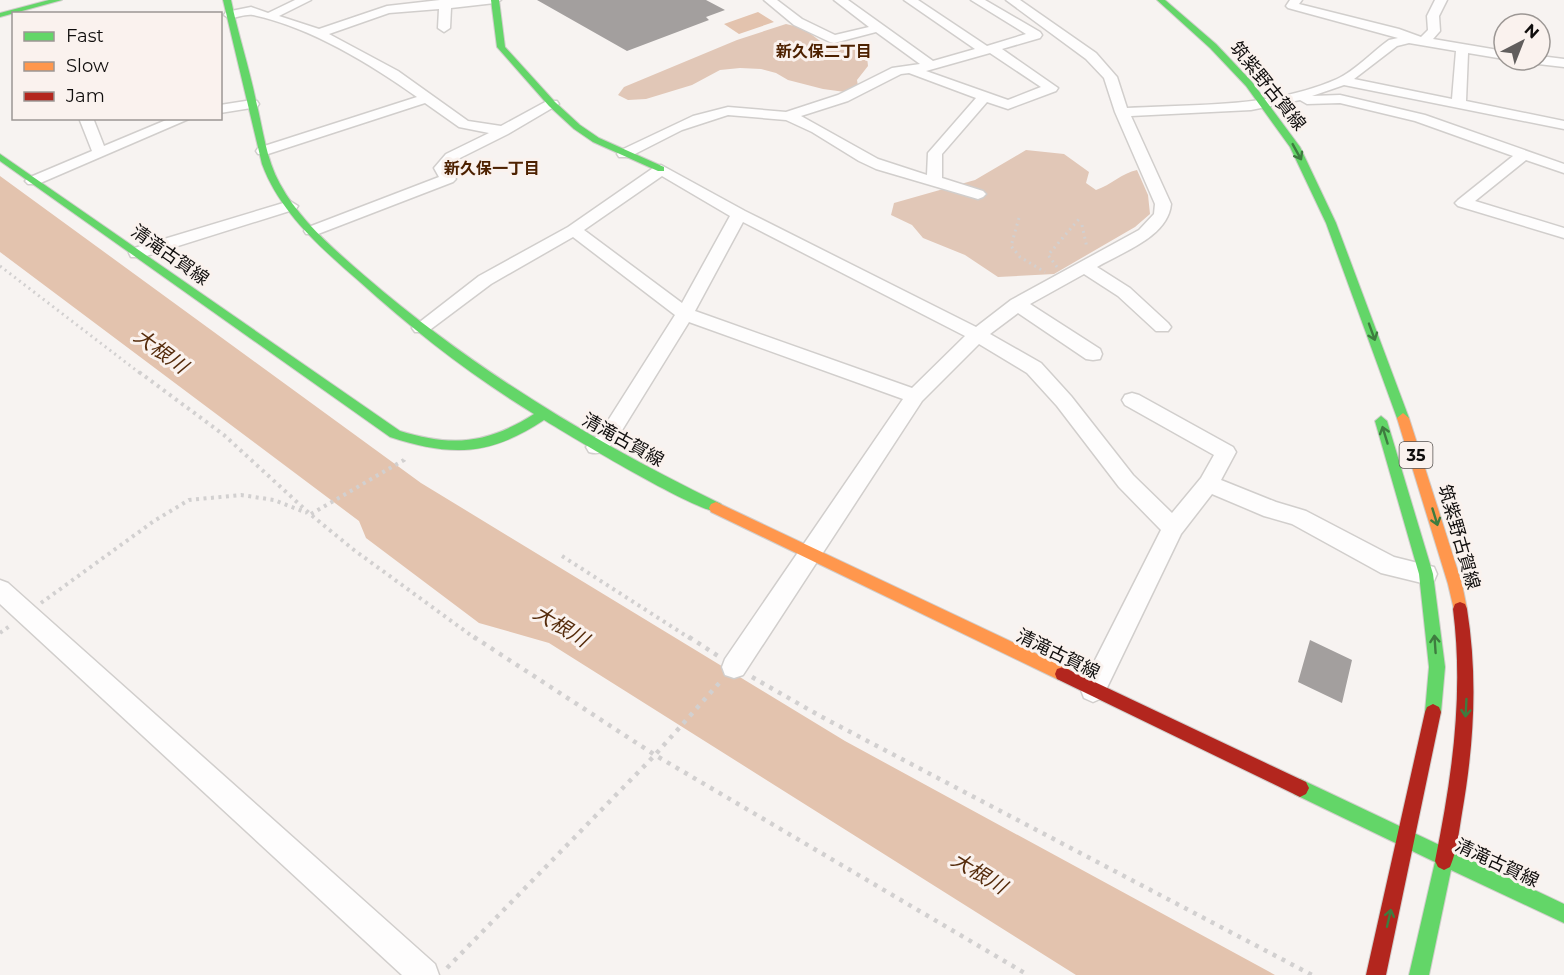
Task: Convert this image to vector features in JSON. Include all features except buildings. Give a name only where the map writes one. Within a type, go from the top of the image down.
[{"type":"main road","points":[[0,8],[30,0]]},
{"type":"main road","points":[[0,15],[58,0]]},
{"type":"main road","name":"清滝古賀線","points":[[227,0],[263,152],[279,191],[290,206],[359,277],[421,328],[543,414],[596,447],[664,483],[1564,914]]},
{"type":"main road","points":[[495,0],[501,47],[552,104],[577,127],[624,154],[661,169]]},
{"type":"main road","name":"筑紫野古賀線","points":[[1144,0],[1200,47],[1258,105],[1295,147],[1331,224],[1398,402],[1455,584],[1464,631],[1467,676],[1464,742],[1445,859],[1419,975]]},
{"type":"main road","name":"筑紫野古賀線","points":[[1161,0],[1213,46],[1258,105],[1271,138]]},
{"type":"main road","name":"清滝古賀線","points":[[0,158],[385,428],[415,442],[466,449],[495,443],[530,425],[543,414]]},
{"type":"main road","name":"35","points":[[1376,975],[1432,725],[1437,667],[1426,574],[1378,411]]},
{"type":"street","points":[[230,15],[251,12],[277,0]]},
{"type":"street","points":[[268,17],[305,0]]},
{"type":"street","points":[[320,33],[394,10],[446,2],[495,0]]},
{"type":"street","points":[[770,0],[798,22],[834,39],[878,28]]},
{"type":"street","points":[[840,0],[931,66]]},
{"type":"street","points":[[910,0],[1052,88],[1008,105],[911,70]]},
{"type":"street","points":[[734,667],[915,396],[977,335],[1017,304],[1145,232],[1162,215],[1163,204],[1122,112],[1110,77],[1091,56],[1012,0]]},
{"type":"street","points":[[1296,0],[1293,6],[1395,32],[1409,39],[1492,53]]},
{"type":"street","points":[[1423,42],[1434,31],[1433,16],[1441,0]]},
{"type":"street","points":[[444,28],[446,2]]},
{"type":"street","points":[[787,116],[843,98],[897,71],[931,66],[1036,35],[982,2]]},
{"type":"street","points":[[394,10],[400,25]]},
{"type":"street","points":[[251,12],[320,33],[393,74],[464,124],[503,131]]},
{"type":"street","points":[[1122,112],[1258,105],[1286,100],[1343,81],[1393,43],[1409,39]]},
{"type":"street","points":[[1459,103],[1462,48]]},
{"type":"street","points":[[1343,81],[1564,125]]},
{"type":"street","points":[[934,182],[935,153],[985,96]]},
{"type":"street","points":[[263,152],[427,98]]},
{"type":"street","points":[[1286,100],[1340,99],[1373,106],[1420,118],[1564,169]]},
{"type":"street","points":[[222,109],[252,104]]},
{"type":"street","points":[[312,231],[448,178],[441,168],[451,156],[552,104]]},
{"type":"street","points":[[624,154],[677,127],[728,111],[787,116],[802,120],[866,159],[892,171],[978,194]]},
{"type":"street","points":[[87,120],[99,154]]},
{"type":"street","points":[[33,181],[179,120]]},
{"type":"street","points":[[1525,154],[1463,203],[1564,233]]},
{"type":"street","points":[[421,328],[485,280],[574,230],[661,169],[739,214],[977,335],[1034,368],[1064,401],[1126,481],[1173,528]]},
{"type":"street","points":[[137,253],[290,206]]},
{"type":"street","points":[[596,447],[609,435],[685,314],[739,214]]},
{"type":"street","points":[[574,230],[685,314],[915,396]]},
{"type":"street","points":[[1084,268],[1124,292],[1162,327]]},
{"type":"street","points":[[1017,304],[1093,354]]},
{"type":"street","points":[[1093,690],[1173,528],[1208,484],[1226,452],[1132,400]]},
{"type":"street","points":[[1208,484],[1272,510],[1298,517],[1389,566],[1426,574]]},
{"type":"street","points":[[0,590],[424,975]]},
{"type":"path","points":[[1019,218],[1011,246],[1020,257],[1058,280]]},
{"type":"path","points":[[1079,219],[1048,255],[1051,262],[1058,267],[1084,268],[1082,225]]},
{"type":"path","points":[[0,266],[54,310],[224,435],[310,514],[354,550],[498,655],[656,755],[1028,975]]},
{"type":"path","points":[[310,514],[404,460]]},
{"type":"path","points":[[26,614],[154,520],[189,500],[241,495],[274,500],[310,514]]},
{"type":"path","points":[[562,556],[734,667],[820,716],[1312,975]]},
{"type":"path","points":[[440,975],[656,755],[734,667]]},
{"type":"shaded area","points":[[786,24],[803,28],[824,44],[854,43],[864,50],[868,66],[857,80],[858,86],[845,92],[823,89],[788,80],[776,73],[761,69],[740,68],[720,70],[692,85],[646,99],[628,100],[618,95],[624,87],[737,40]]},
{"type":"shaded area","points":[[1026,150],[1064,154],[1089,172],[1086,183],[1096,190],[1137,170],[1148,195],[1150,214],[1135,227],[1054,274],[998,277],[965,255],[923,238],[912,225],[891,215],[894,203],[975,180]]},
{"type":"water","points":[[758,12],[774,22],[739,34],[724,24]]},
{"type":"water","name":"大根川","points":[[0,176],[421,483],[845,741],[1275,975],[1076,975],[549,643],[479,623],[366,538],[359,521],[0,252]]},
{"type":"traffic: fast","points":[[0,15],[58,0]]},
{"type":"traffic: fast","points":[[227,0],[267,164],[282,196],[309,229],[391,304],[478,371],[571,431],[618,458],[716,508]]},
{"type":"traffic: fast","points":[[495,0],[501,47],[552,104],[577,127],[596,140],[661,169]]},
{"type":"traffic: fast","points":[[1161,0],[1213,46],[1249,84],[1295,147],[1331,223],[1403,418]]},
{"type":"traffic: fast","points":[[0,157],[395,434],[435,445],[472,446],[507,436],[543,415]]},
{"type":"traffic: fast","points":[[1381,421],[1426,574],[1437,667],[1433,712]]},
{"type":"traffic: fast","points":[[1300,788],[1564,914]]},
{"type":"traffic: fast","points":[[1419,975],[1444,861]]},
{"type":"traffic: slow","points":[[1403,418],[1455,584],[1460,609]]},
{"type":"traffic: slow","points":[[716,508],[1063,674]]},
{"type":"traffic: jam","points":[[1444,861],[1456,799],[1464,736],[1466,672],[1465,641],[1460,609]]},
{"type":"traffic: jam","points":[[1063,674],[1300,788]]},
{"type":"traffic: jam","points":[[1376,975],[1433,712]]},
{"type":"district","name":"新久保二丁目","points":[[824,51]]},
{"type":"district","name":"新久保一丁目","points":[[492,168]]}]
